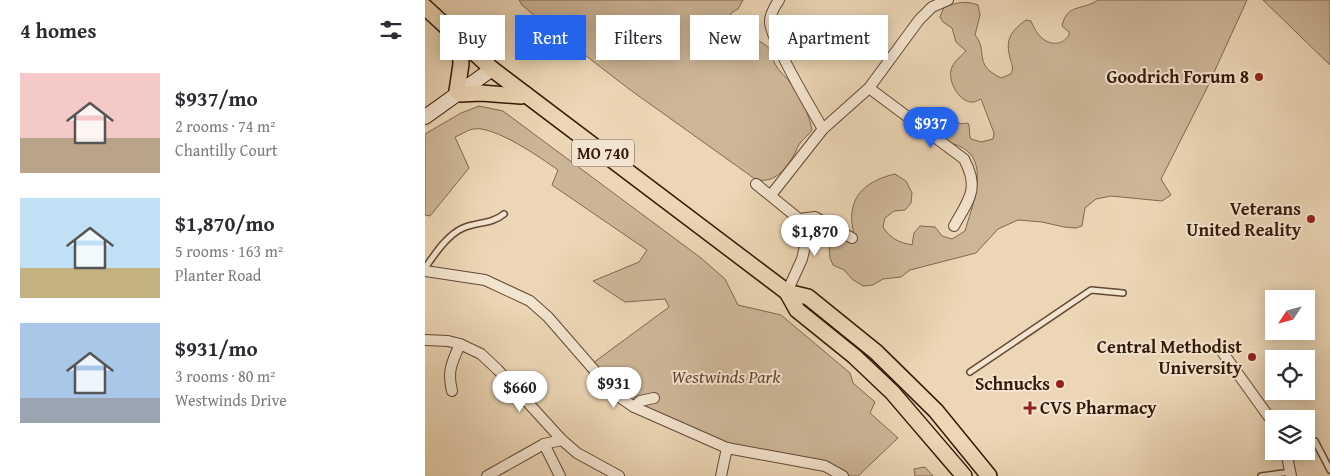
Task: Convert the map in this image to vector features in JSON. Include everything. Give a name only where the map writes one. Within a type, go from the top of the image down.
[{"type":"main road","name":"MO 740","points":[[425,7],[440,21]]},
{"type":"main road","points":[[458,93],[461,60]]},
{"type":"main road","name":"MO 740","points":[[482,60],[787,292],[808,297],[876,352],[936,411],[989,476]]},
{"type":"main road","points":[[425,117],[492,69]]},
{"type":"main road","points":[[458,93],[521,96],[525,94]]},
{"type":"main road","name":"MO 740","points":[[787,292],[797,310],[854,356],[892,392],[964,476]]},
{"type":"street","points":[[779,0],[774,7],[769,22],[775,42],[823,129]]},
{"type":"street","points":[[771,195],[823,129],[869,88],[919,20],[932,7],[948,0]]},
{"type":"street","points":[[869,88],[964,160],[970,171],[972,194],[954,226]]},
{"type":"street","points":[[756,184],[799,220],[806,242],[787,292]]},
{"type":"street","points":[[799,220],[815,217],[852,238]]},
{"type":"street","points":[[425,269],[485,280],[530,301],[548,317],[615,394],[634,407],[727,448],[825,466],[843,476]]},
{"type":"street","points":[[425,340],[448,341],[460,344],[481,354],[562,440],[577,453],[619,476]]},
{"type":"street","points":[[452,390],[449,376],[450,368],[460,344]]},
{"type":"street","points":[[1223,353],[1265,411]]},
{"type":"street","points":[[634,407],[640,401],[654,398]]},
{"type":"street","points":[[487,476],[544,444],[562,440]]},
{"type":"street","points":[[544,444],[559,476]]},
{"type":"street","points":[[721,476],[727,448]]},
{"type":"street","points":[[1288,460],[1291,474]]},
{"type":"lane","points":[[425,269],[450,237],[464,228],[490,222],[505,214]]},
{"type":"lane","points":[[970,372],[1091,290],[1123,292]]},
{"type":"lane","points":[[1315,441],[1330,470]]},
{"type":"lane","points":[[1261,476],[1291,474]]},
{"type":"green space","points":[[519,0],[743,0],[738,9],[731,13],[731,15],[690,15],[690,60],[759,60],[759,41],[769,49],[769,60],[774,60],[795,90],[809,118],[812,130],[800,143],[788,165],[779,174],[768,180],[755,179],[629,89],[586,56],[586,15],[534,15]]},
{"type":"green space","points":[[1098,0],[1247,0],[1206,90],[1161,179],[1171,195],[1162,201],[1111,196],[1096,199],[1085,208],[1082,226],[1076,228],[1018,220],[998,229],[976,253],[910,270],[901,277],[883,279],[873,285],[863,286],[852,279],[844,270],[833,265],[830,258],[829,245],[818,240],[811,231],[814,225],[821,225],[854,243],[852,213],[857,196],[869,184],[895,174],[906,181],[912,193],[911,203],[905,210],[894,211],[885,218],[883,227],[892,237],[912,245],[914,233],[920,226],[935,227],[942,236],[952,239],[965,231],[976,189],[977,177],[973,157],[961,147],[940,138],[932,128],[939,122],[944,121],[968,123],[971,139],[981,142],[993,139],[994,133],[981,99],[974,102],[964,100],[953,86],[951,80],[952,67],[966,51],[956,42],[952,28],[943,22],[940,17],[944,7],[965,2],[978,5],[980,15],[975,35],[981,47],[982,58],[987,68],[1001,78],[1012,72],[1008,46],[1013,32],[1021,24],[1026,20],[1031,21],[1036,32],[1042,38],[1050,43],[1059,43],[1069,35],[1069,32],[1062,26],[1067,14],[1076,8]]},
{"type":"green space","points":[[1263,0],[1330,0],[1330,65]]},
{"type":"green space","name":"Westwinds Park","points":[[479,106],[503,111],[701,258],[725,279],[738,305],[781,315],[850,373],[853,383],[875,402],[870,413],[898,438],[858,476],[843,476],[839,473],[727,448],[615,394],[635,375],[617,390],[593,363],[669,307],[665,299],[625,302],[593,281],[639,262],[647,250],[552,185],[558,170],[505,137],[482,129],[473,129],[455,137],[469,168],[430,216],[425,215],[425,134],[461,113]]},
{"type":"green space","points":[[925,467],[933,476],[915,476],[914,469]]},
{"type":"place","name":"Goodrich Forum 8","points":[[1259,77]]},
{"type":"place","name":"Veterans United Reality","points":[[1311,219]]},
{"type":"place","name":"Central Methodist University","points":[[1252,357]]},
{"type":"place","name":"Schnucks","points":[[1060,384]]},
{"type":"place","name":"CVS Pharmacy","points":[[1030,408]]}]
